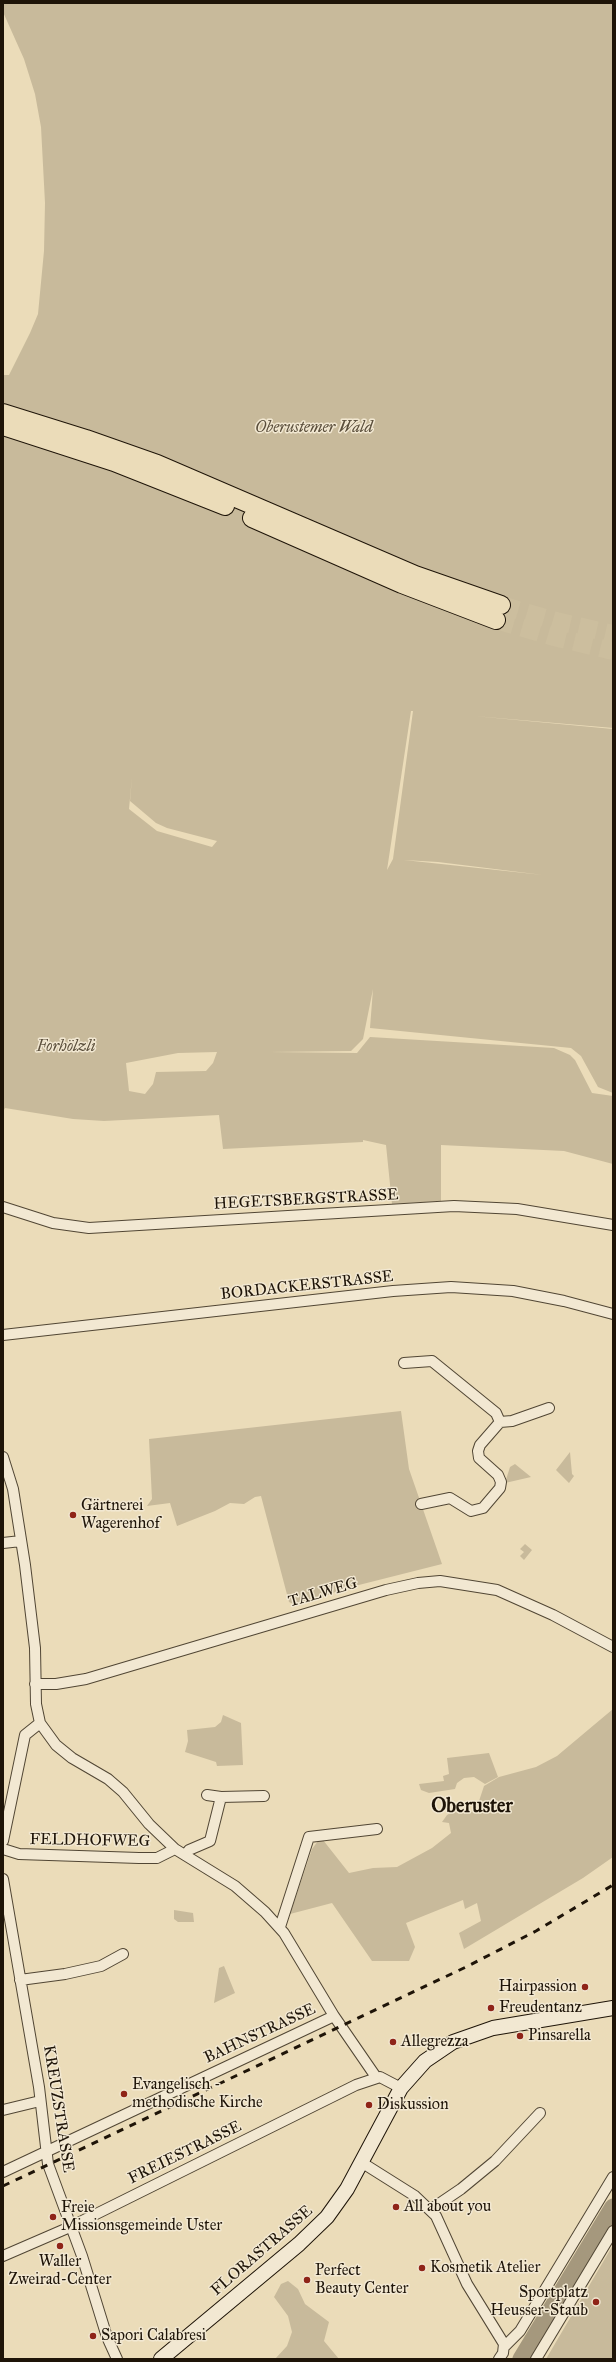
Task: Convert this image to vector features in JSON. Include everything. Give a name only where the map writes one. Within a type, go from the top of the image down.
[{"type":"highway","points":[[3,413],[86,439],[157,464],[415,575],[499,613],[402,584],[161,479],[65,445],[3,426]]},
{"type":"main road","name":"FLORASTRASSE","points":[[161,2359],[315,2229],[334,2208],[401,2088],[419,2067],[437,2052],[470,2034],[493,2028],[613,2008]]},
{"type":"street","name":"HEGETSBERGSTRASSE","points":[[3,1207],[53,1223],[89,1228],[461,1206],[487,1206],[549,1212],[613,1225]]},
{"type":"street","name":"BORDACKERSTRASSE","points":[[3,1335],[393,1292],[451,1287],[513,1291],[564,1301],[613,1314]]},
{"type":"street","points":[[404,1363],[432,1361],[496,1413],[500,1422]]},
{"type":"street","points":[[421,1504],[450,1498],[471,1511],[482,1508],[500,1488],[501,1482],[498,1475],[479,1458],[478,1451],[480,1445],[500,1422],[512,1421],[549,1408]]},
{"type":"street","points":[[3,1457],[13,1489],[21,1541],[35,1648],[36,1704],[40,1723],[56,1745],[72,1758],[108,1779],[123,1792],[149,1824],[175,1849],[244,1892],[280,1927],[334,2016],[376,2077],[386,2079],[401,2088]]},
{"type":"street","points":[[3,1543],[21,1541]]},
{"type":"street","name":"TALWEG","points":[[36,1684],[56,1684],[86,1679],[386,1590],[418,1583],[440,1581],[497,1590],[533,1605],[613,1647]]},
{"type":"street","points":[[3,1841],[24,1735],[40,1723]]},
{"type":"street","points":[[207,1795],[221,1797],[264,1796]]},
{"type":"street","points":[[185,1855],[189,1850],[210,1841],[221,1797]]},
{"type":"street","points":[[280,1927],[309,1837],[377,1829]]},
{"type":"street","name":"FELDHOFWEG","points":[[3,1849],[19,1854],[139,1858],[157,1858],[175,1849]]},
{"type":"street","name":"KREUZSTRASSE","points":[[3,1879],[5,1903],[20,1980],[40,2101],[48,2164],[70,2227],[82,2256],[107,2337],[117,2359]]},
{"type":"street","points":[[20,1980],[64,1974],[101,1966],[123,1954]]},
{"type":"street","name":"BAHNSTRASSE","points":[[3,2172],[334,2016]]},
{"type":"street","name":"FREIESTRASSE","points":[[3,2256],[70,2227],[376,2077]]},
{"type":"street","points":[[3,2110],[40,2101]]},
{"type":"street","points":[[430,2210],[461,2189],[495,2161],[540,2113]]},
{"type":"street","points":[[361,2162],[404,2188],[430,2210],[440,2224],[467,2284],[504,2347]]},
{"type":"street","points":[[499,2359],[504,2347],[520,2331],[613,2177]]},
{"type":"street","points":[[536,2359],[613,2231]]},
{"type":"green space","name":"Oberustemer Wald","points":[[3,3],[613,3],[613,728],[474,716],[613,729],[613,1093],[598,1087],[581,1056],[571,1048],[370,1028],[373,989],[363,1039],[351,1051],[270,1052],[357,1053],[370,1037],[554,1048],[570,1055],[575,1060],[592,1093],[613,1096],[613,1164],[564,1151],[441,1145],[441,1201],[392,1204],[386,1145],[363,1140],[363,1142],[223,1149],[219,1115],[104,1121],[73,1119],[5,1108],[3,1112],[3,375],[9,375],[38,314],[44,251],[45,203],[41,127],[35,94],[24,59],[3,12]],"holes":[[[411,711],[413,711],[393,859],[387,870]],[[132,777],[130,801],[156,823],[167,828],[217,841],[212,847],[157,831],[129,809]],[[404,860],[438,862],[543,875]],[[217,1052],[213,1063],[206,1071],[156,1072],[153,1084],[145,1094],[129,1091],[126,1063],[178,1053]]]},
{"type":"green space","points":[[401,1411],[409,1469],[442,1564],[343,1589],[298,1606],[289,1602],[261,1496],[255,1497],[244,1504],[230,1503],[215,1511],[177,1526],[170,1503],[147,1506],[152,1499],[149,1439]]},
{"type":"green space","points":[[570,1452],[572,1474],[574,1476],[569,1483],[556,1470]]},
{"type":"green space","points":[[515,1464],[531,1477],[505,1483],[510,1467]]},
{"type":"green space","points":[[525,1544],[532,1550],[524,1560],[520,1556],[524,1552],[520,1549]]},
{"type":"green space","points":[[613,1709],[613,1857],[583,1878],[464,1949],[459,1933],[481,1921],[477,1903],[465,1909],[463,1900],[406,1923],[415,1947],[409,1961],[372,1961],[332,1903],[290,1914],[312,1849],[318,1841],[323,1840],[349,1873],[373,1868],[397,1867],[432,1848],[451,1833],[449,1823],[442,1822],[447,1815],[459,1808],[471,1812],[481,1807],[479,1801],[484,1786],[499,1777],[536,1767],[557,1756]]},
{"type":"green space","points":[[223,1715],[241,1723],[243,1765],[217,1766],[216,1762],[185,1752],[188,1741],[187,1730],[215,1727],[221,1722]]},
{"type":"green space","points":[[489,1753],[498,1777],[485,1784],[474,1777],[464,1778],[457,1783],[455,1789],[429,1793],[421,1790],[419,1784],[444,1781],[443,1776],[449,1774],[447,1758]]},
{"type":"green space","points":[[174,1910],[193,1913],[194,1922],[178,1922],[174,1919]]},
{"type":"green space","points":[[224,1966],[235,1993],[214,2003],[219,1968]]},
{"type":"green space","name":"Sportplatz Heusser-Staub","points":[[613,2245],[613,2359],[546,2359]]},
{"type":"green space","points":[[288,2281],[298,2289],[305,2304],[329,2322],[324,2341],[339,2359],[275,2359],[287,2346],[292,2332],[288,2316],[274,2297],[281,2284]]},
{"type":"waterway","points":[[521,2359],[613,2207]]},
{"type":"tunnel","points":[[501,605],[556,621],[613,634]]},
{"type":"tunnel","points":[[496,620],[554,637],[613,651]]},
{"type":"railway","points":[[3,2186],[466,1967],[536,1931],[613,1885]]},
{"type":"place","name":"Gärtnerei Wagerenhof","points":[[73,1515]]},
{"type":"place","name":"Hairpassion","points":[[585,1987]]},
{"type":"place","name":"Freudentanz","points":[[491,2008]]},
{"type":"place","name":"Pinsarella","points":[[520,2036]]},
{"type":"place","name":"Allegrezza","points":[[393,2042]]},
{"type":"place","name":"Evangelisch - methodische Kirche","points":[[124,2094]]},
{"type":"place","name":"Diskussion","points":[[369,2105]]},
{"type":"place","name":"All about you","points":[[396,2207]]},
{"type":"place","name":"Freie Missionsgemeinde Uster","points":[[53,2217]]},
{"type":"place","name":"Waller Zweirad-Center","points":[[60,2246]]},
{"type":"place","name":"Kosmetik Atelier","points":[[422,2268]]},
{"type":"place","name":"Perfect Beauty Center","points":[[307,2280]]},
{"type":"place","name":"Sportplatz Heusser-Staub","points":[[596,2302]]},
{"type":"place","name":"Sapori Calabresi","points":[[93,2336]]},
{"type":"district","name":"Oberuster","points":[[472,1807]]},
{"type":"park label","name":"Forhölzli","points":[[66,1047]]}]
